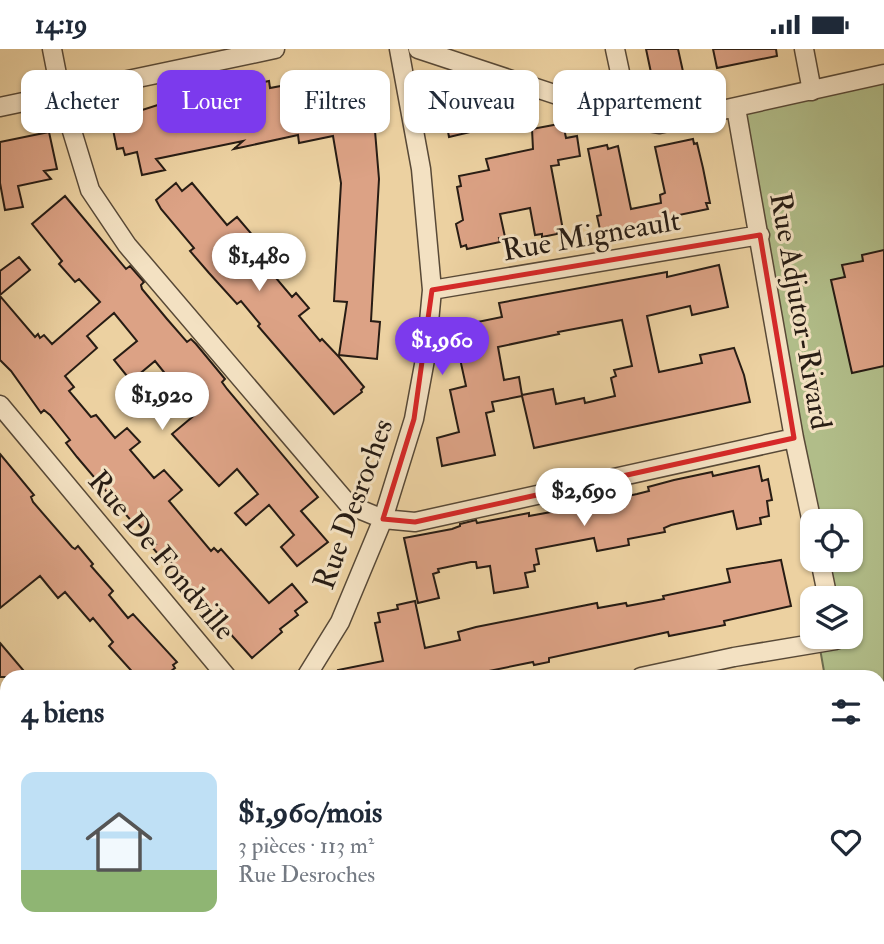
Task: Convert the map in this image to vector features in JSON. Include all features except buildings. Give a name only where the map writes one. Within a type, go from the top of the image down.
[{"type":"street","points":[[52,49],[56,70]]},
{"type":"street","points":[[143,77],[275,49]]},
{"type":"street","name":"Rue Desroches","points":[[310,670],[340,622],[383,519],[414,419],[426,354],[432,290],[421,169],[399,49]]},
{"type":"street","points":[[418,49],[553,94]]},
{"type":"street","points":[[615,49],[620,70]]},
{"type":"street","points":[[804,49],[812,91]]},
{"type":"street","points":[[726,110],[884,74]]},
{"type":"street","points":[[0,107],[21,103]]},
{"type":"street","name":"Rue Adjutor-Rivard","points":[[736,108],[809,509]]},
{"type":"street","points":[[73,133],[90,190],[127,245],[349,505],[383,519],[415,521],[794,438]]},
{"type":"street","name":"Rue Migneault","points":[[432,290],[760,235]]},
{"type":"street","name":"Rue De Fondville","points":[[0,405],[221,670]]},
{"type":"street","points":[[674,670],[800,645]]},
{"type":"highlighted area","points":[[760,235],[794,438],[415,522],[383,519],[414,419],[432,290]]},
{"type":"green space","points":[[884,74],[884,670],[824,670],[820,649],[863,649],[863,586],[825,586],[823,572],[863,572],[863,509],[810,509],[736,108]]}]
